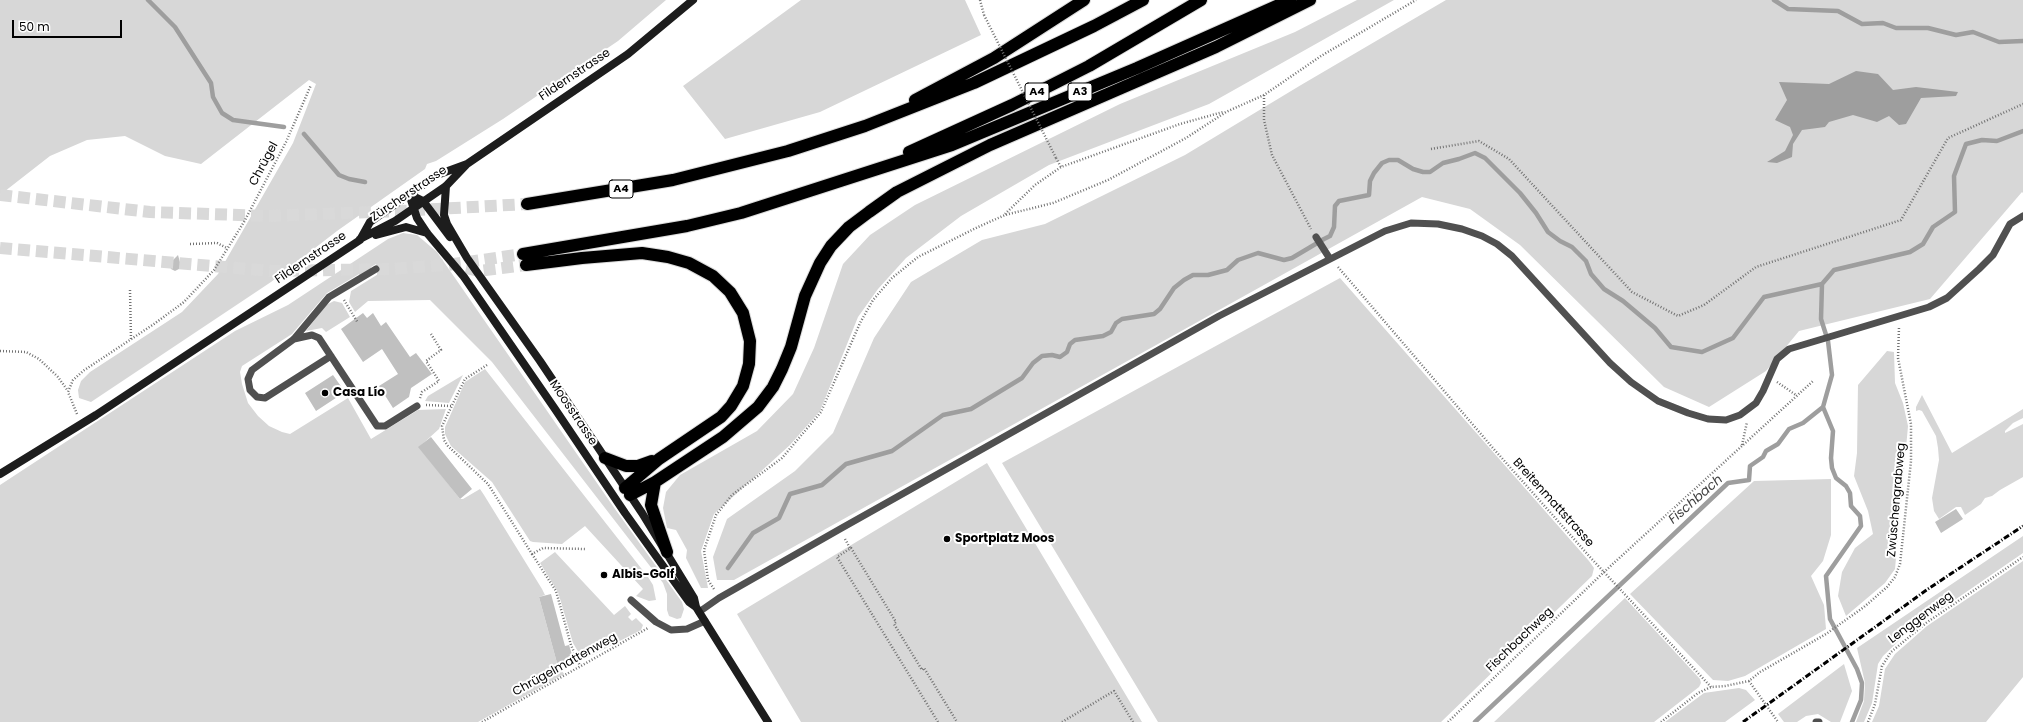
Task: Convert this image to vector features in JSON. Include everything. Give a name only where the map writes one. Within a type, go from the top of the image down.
[{"type":"highway","points":[[865,126],[994,58],[1084,0]]},
{"type":"highway","name":"A4","points":[[527,204],[673,180],[788,151],[865,126],[974,83],[1081,33],[1143,0]]},
{"type":"highway","name":"A4","points":[[659,459],[720,417],[738,396],[748,371],[750,351],[746,322],[737,302],[730,292],[713,276],[689,263],[668,257],[642,253],[582,258],[525,260],[687,226],[741,213],[866,173],[1089,66],[1201,0]]},
{"type":"highway","name":"A3","points":[[866,173],[952,145],[1137,68],[1290,0]]},
{"type":"highway","points":[[628,491],[655,482],[723,437],[758,407],[773,387],[791,347],[804,296],[814,274],[831,246],[849,227],[869,212],[897,192],[983,148],[1216,47],[1310,0]]},
{"type":"highway","points":[[605,458],[626,466],[638,466],[659,459]]},
{"type":"highway","points":[[628,491],[659,459]]},
{"type":"highway","points":[[655,482],[651,505],[667,552]]},
{"type":"main road","name":"Fildernstrasse","points":[[0,474],[82,423],[360,240],[370,222],[437,175],[467,164],[628,54],[693,0]]},
{"type":"main road","name":"Zürcherstrasse","points":[[360,240],[395,221],[446,186],[467,164]]},
{"type":"main road","name":"Moosstrasse","points":[[446,186],[444,215],[447,224],[467,258],[628,491],[667,552],[694,598],[698,610],[768,722]]},
{"type":"main road","name":"Moosstrasse","points":[[410,194],[423,201],[435,219],[467,258]]},
{"type":"main road","name":"Moosstrasse","points":[[410,194],[413,209],[427,233],[464,277],[689,602],[698,610]]},
{"type":"main road","points":[[360,240],[406,228],[427,233]]},
{"type":"main road","points":[[616,498],[628,491]]},
{"type":"lane","points":[[698,610],[1219,316],[1278,288],[1385,231],[1411,223],[1438,224],[1462,229],[1482,236],[1497,244],[1512,256],[1610,363],[1631,382],[1658,400],[1688,413],[1708,419],[1726,420],[1740,415],[1756,403],[1777,359],[1789,349],[1929,307],[1947,298],[1962,286],[1993,255],[2010,224],[2023,216]]},
{"type":"lane","points":[[1316,237],[1330,259]]},
{"type":"lane","points":[[331,356],[270,396],[261,398],[257,397],[250,390],[248,384],[249,374],[252,370],[294,340],[322,304],[339,291],[376,269]]},
{"type":"lane","points":[[294,340],[308,336],[316,336],[322,341],[377,426],[385,426],[417,406]]},
{"type":"lane","points":[[631,600],[656,622],[672,630],[687,629],[705,621]]},
{"type":"path","points":[[980,0],[984,15],[1061,167]]},
{"type":"path","points":[[720,598],[708,580],[704,550],[716,515],[732,495],[782,458],[821,412],[860,322],[873,300],[892,278],[918,257],[1005,215],[1053,203],[1108,180],[1186,138],[1226,112],[1264,94],[1321,56],[1416,0]]},
{"type":"path","name":"Chrügel","points":[[68,392],[73,380],[83,371],[184,302],[214,270],[244,222],[286,142],[310,85]]},
{"type":"path","points":[[1264,94],[1264,120],[1272,155],[1316,237]]},
{"type":"path","points":[[1431,149],[1479,141],[1509,158],[1632,292],[1678,316],[1704,304],[1756,267],[1901,220],[1948,138],[2023,104]]},
{"type":"path","points":[[1005,215],[1035,185],[1061,167],[1180,124],[1226,112]]},
{"type":"path","points":[[190,244],[217,244],[227,248]]},
{"type":"path","name":"Breitenmattstrasse","points":[[1330,259],[1492,447],[1604,572],[1711,687]]},
{"type":"path","points":[[130,290],[131,339]]},
{"type":"path","points":[[339,291],[358,323]]},
{"type":"path","name":"Zwüschengrabweg","points":[[1749,681],[1760,672],[1844,622],[1887,587],[1895,577],[1900,564],[1912,461],[1911,424],[1898,358],[1899,315]]},
{"type":"path","points":[[431,334],[441,350],[426,361],[439,381],[422,392],[417,406],[451,406]]},
{"type":"path","points":[[0,351],[26,352],[39,359],[58,377],[68,392],[71,403],[82,423]]},
{"type":"path","points":[[487,365],[465,379],[442,426],[444,440],[448,446],[488,484],[556,592],[571,645],[580,666]]},
{"type":"path","points":[[1768,376],[1796,394]]},
{"type":"path","name":"Fischbachweg","points":[[1448,722],[1604,572],[1796,394],[1813,381]]},
{"type":"path","points":[[1742,445],[1749,409]]},
{"type":"path","points":[[842,534],[896,622],[894,624],[922,670],[924,668],[957,722]]},
{"type":"path","points":[[532,554],[542,548],[585,549]]},
{"type":"path","points":[[850,548],[837,556],[938,722]]},
{"type":"path","name":"Lenggenweg","points":[[1868,722],[1875,704],[1882,666],[1891,652],[1926,623],[2023,557]]},
{"type":"path","name":"Chrügelmattenweg","points":[[482,722],[656,622]]},
{"type":"path","points":[[1661,722],[1698,693],[1711,687],[1749,681],[1778,722]]},
{"type":"path","points":[[1062,722],[1114,691],[1133,722]]},
{"type":"shaded area","points":[[0,0],[666,0],[618,41],[503,119],[436,161],[427,164],[425,169],[337,231],[271,282],[91,402],[79,398],[78,390],[81,381],[90,372],[182,312],[218,274],[293,143],[316,84],[309,80],[201,164],[165,156],[125,136],[87,140],[50,156],[0,195]]},
{"type":"shaded area","points":[[801,0],[965,0],[981,35],[820,112],[725,139],[683,86]]},
{"type":"shaded area","points":[[1357,0],[1394,0],[1209,104],[1049,165],[961,216],[906,258],[878,289],[858,317],[820,411],[790,445],[714,514],[701,551],[708,588],[701,588],[686,558],[687,550],[676,530],[667,528],[663,508],[666,492],[680,475],[757,431],[793,394],[814,348],[843,264],[870,235],[915,205],[1120,104],[1295,32]]},
{"type":"shaded area","points":[[1446,0],[2023,0],[2023,193],[2022,192],[1930,299],[1799,331],[1766,371],[1709,407],[1664,387],[1520,245],[1470,209],[1422,197],[734,580],[717,580],[713,557],[727,519],[795,471],[833,433],[874,338],[911,282],[982,240],[1045,224],[1185,155]]},
{"type":"shaded area","points":[[1856,71],[1878,74],[1893,90],[1916,87],[1958,92],[1956,96],[1921,98],[1906,124],[1899,125],[1889,116],[1877,122],[1853,115],[1829,122],[1825,127],[1802,130],[1793,144],[1792,157],[1777,163],[1767,162],[1785,151],[1793,135],[1790,127],[1775,120],[1787,100],[1779,82],[1829,84]]},
{"type":"shaded area","points":[[403,233],[417,235],[437,252],[615,509],[682,602],[684,609],[681,618],[677,619],[669,616],[667,610],[667,594],[663,583],[492,362],[430,300],[368,301],[355,312],[349,302],[351,291],[380,273],[376,264],[327,293],[292,334],[242,366],[240,372],[248,403],[258,416],[269,426],[290,434],[348,398],[371,439],[418,410],[446,409],[439,429],[419,447],[460,499],[463,499],[480,489],[484,495],[545,595],[539,597],[557,663],[564,674],[478,722],[0,722],[0,485],[235,331],[288,305],[388,239]]},
{"type":"shaded area","points":[[1340,278],[1589,561],[1594,568],[1592,576],[1441,722],[1158,722],[1002,463]]},
{"type":"shaded area","points":[[334,301],[342,303],[350,317],[326,332],[322,328],[306,331],[326,305]]},
{"type":"shaded area","points":[[1887,351],[1894,352],[1895,383],[1903,403],[1908,426],[1895,569],[1885,583],[1846,616],[1838,596],[1842,572],[1855,548],[1873,534],[1868,511],[1854,476],[1857,453],[1858,385]]},
{"type":"shaded area","points":[[485,369],[648,577],[653,585],[656,600],[649,601],[636,596],[643,589],[585,526],[562,544],[530,541],[492,482],[451,446],[445,434],[445,427],[465,382]]},
{"type":"shaded area","points":[[463,375],[449,403],[425,401],[428,396]]},
{"type":"shaded area","points":[[1922,395],[1952,453],[2023,409],[2023,418],[2013,423],[2005,431],[2005,433],[2023,424],[2023,477],[1992,496],[1985,498],[1981,504],[1965,515],[1961,507],[1956,507],[1939,519],[1934,511],[1932,498],[1939,460],[1938,448],[1936,436],[1922,411],[1916,411],[1916,407]]},
{"type":"shaded area","name":"Sportplatz Moos","points":[[987,463],[1142,722],[801,722],[737,614]]},
{"type":"shaded area","points":[[1831,479],[1831,535],[1823,561],[1811,576],[1824,605],[1826,629],[1745,676],[1728,681],[1713,680],[1630,594],[1754,481]]},
{"type":"shaded area","points":[[2023,536],[2023,553],[1924,621],[1904,636],[1883,656],[1878,664],[1872,703],[1864,722],[1856,722],[1864,701],[1865,683],[1857,648]]},
{"type":"shaded area","points":[[555,552],[614,615],[625,606],[631,614],[628,617],[632,621],[636,618],[643,625],[641,630],[583,660],[573,643],[558,592],[540,563]]},
{"type":"shaded area","points":[[2023,561],[2023,677],[1986,722],[1872,722],[1879,706],[1885,669],[1895,654],[1927,626]]},
{"type":"shaded area","points":[[1625,598],[1700,679],[1701,683],[1699,687],[1654,722],[1494,722]]},
{"type":"shaded area","points":[[1844,664],[1852,691],[1840,722],[1831,722],[1818,714],[1806,716],[1797,722],[1784,722],[1778,714]]},
{"type":"shaded area","points":[[1739,688],[1746,690],[1755,700],[1725,722],[1665,722],[1704,693]]},
{"type":"building","points":[[178,255],[181,266],[175,271],[171,269],[169,264]]},
{"type":"building","points":[[363,313],[367,318],[373,313],[381,326],[386,322],[410,357],[416,353],[432,374],[411,388],[409,397],[393,408],[379,386],[398,374],[382,349],[363,362],[341,329]]},
{"type":"building","name":"Casa Lío","points":[[333,375],[345,392],[316,411],[305,393]]},
{"type":"building","points":[[431,437],[472,489],[460,499],[418,447]]},
{"type":"building","points":[[1956,509],[1963,519],[1941,533],[1935,522]]},
{"type":"building","points":[[551,594],[565,646],[569,645],[573,658],[557,663],[539,597]]},
{"type":"waterway","points":[[148,0],[175,27],[211,83],[213,97],[222,113],[233,120],[284,127]]},
{"type":"waterway","points":[[1774,0],[1788,9],[1838,11],[1862,24],[1883,23],[1896,28],[1928,28],[1956,35],[1973,32],[1999,42],[2023,41]]},
{"type":"waterway","name":"Fischbach","points":[[1475,722],[1728,483],[1749,480],[1750,466],[1763,457],[1766,451],[1778,444],[1789,429],[1803,423],[1823,407],[1832,375],[1828,341],[1821,319],[1822,284],[1834,270],[1910,252],[1923,244],[1933,227],[1955,212],[1954,176],[1966,144],[1982,140],[1997,141],[2023,131]]},
{"type":"waterway","points":[[304,134],[339,175],[349,179],[365,182]]},
{"type":"waterway","points":[[728,568],[753,533],[779,518],[790,494],[822,485],[846,464],[892,451],[943,415],[971,409],[1022,378],[1033,363],[1042,356],[1052,355],[1060,357],[1067,352],[1070,344],[1075,340],[1103,336],[1111,332],[1116,323],[1122,319],[1154,314],[1160,309],[1174,288],[1193,275],[1208,275],[1227,270],[1238,260],[1258,253],[1284,260],[1292,258],[1330,236],[1334,227],[1335,206],[1339,201],[1369,195],[1370,181],[1374,173],[1382,163],[1389,160],[1398,160],[1413,169],[1423,172],[1430,172],[1443,163],[1475,153],[1485,158],[1520,193],[1536,213],[1548,232],[1560,241],[1572,247],[1586,261],[1591,274],[1604,289],[1623,301],[1655,328],[1671,347],[1702,352],[1733,338],[1764,297],[1822,284]]},
{"type":"waterway","points":[[1823,407],[1833,431],[1831,458],[1832,468],[1836,478],[1846,486],[1850,493],[1851,506],[1860,516],[1861,526],[1826,576],[1830,619],[1857,669],[1862,683],[1861,700],[1852,722]]},
{"type":"tunnel","points":[[0,195],[150,212],[268,216],[527,204]]},
{"type":"tunnel","points":[[0,248],[272,271],[390,269],[447,265],[523,254]]},
{"type":"tunnel","points":[[466,268],[479,271],[526,265]]},
{"type":"railway","points":[[1743,722],[1928,589],[2023,526]]},
{"type":"place","name":"Casa Lío","points":[[325,393]]},
{"type":"place","name":"Sportplatz Moos","points":[[947,539]]},
{"type":"place","name":"Albis-Golf","points":[[604,575]]}]
